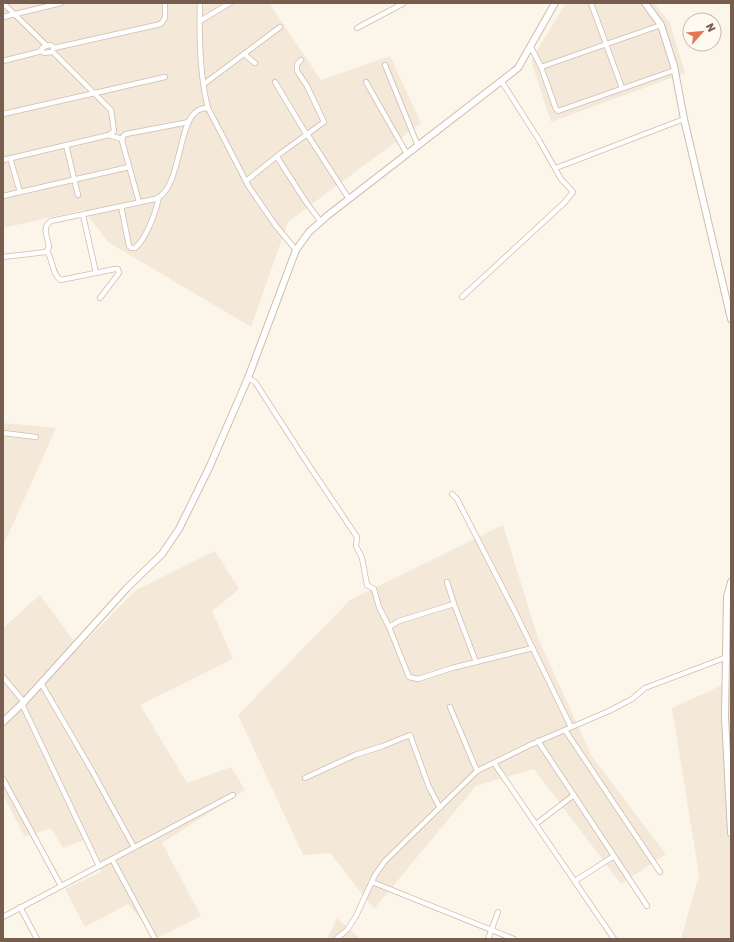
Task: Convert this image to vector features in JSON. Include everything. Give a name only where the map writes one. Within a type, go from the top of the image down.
[{"type":"street","points":[[3,3],[46,46]]},
{"type":"street","points":[[3,17],[61,3]]},
{"type":"street","points":[[3,61],[42,51],[44,53],[161,24],[165,18],[165,3]]},
{"type":"street","points":[[200,3],[204,84],[208,108],[246,181],[276,226],[296,250]]},
{"type":"street","points":[[200,22],[230,3]]},
{"type":"street","points":[[357,28],[404,3]]},
{"type":"street","points":[[3,722],[23,703],[127,588],[162,554],[179,529],[209,468],[248,378],[296,250],[309,232],[349,199],[502,82],[518,68],[556,3]]},
{"type":"street","points":[[591,3],[622,88]]},
{"type":"street","points":[[645,3],[660,25],[675,70],[684,119],[731,319]]},
{"type":"street","points":[[541,67],[660,25]]},
{"type":"street","points":[[204,84],[280,27]]},
{"type":"street","points":[[3,160],[109,135],[114,131],[111,110],[53,50],[52,45],[42,48],[42,51]]},
{"type":"street","points":[[531,47],[541,67],[558,111],[675,70]]},
{"type":"street","points":[[244,54],[255,63]]},
{"type":"street","points":[[246,181],[324,122],[297,71],[297,64],[301,60]]},
{"type":"street","points":[[385,65],[418,146]]},
{"type":"street","points":[[3,114],[164,77]]},
{"type":"street","points":[[275,82],[349,199]]},
{"type":"street","points":[[366,82],[407,154]]},
{"type":"street","points":[[462,297],[572,194],[572,190],[562,179],[502,82]]},
{"type":"street","points":[[3,257],[44,254],[49,246],[45,229],[48,223],[159,197],[164,193],[172,178],[189,122],[194,113],[201,109],[208,108]]},
{"type":"street","points":[[556,168],[684,119]]},
{"type":"street","points":[[122,139],[126,134],[189,122]]},
{"type":"street","points":[[109,135],[122,139]]},
{"type":"street","points":[[122,139],[139,202]]},
{"type":"street","points":[[66,145],[78,195]]},
{"type":"street","points":[[277,157],[320,222]]},
{"type":"street","points":[[10,158],[20,192]]},
{"type":"street","points":[[3,196],[129,167]]},
{"type":"street","points":[[120,206],[129,246],[131,248],[135,248],[152,220],[157,208],[159,197]]},
{"type":"street","points":[[83,215],[96,273]]},
{"type":"street","points":[[47,251],[52,259],[56,275],[59,279],[64,280],[117,269],[119,271],[100,298]]},
{"type":"street","points":[[248,378],[255,382],[357,537],[356,546],[362,558],[367,585],[374,589],[379,607],[410,678],[418,679],[452,668],[533,648]]},
{"type":"street","points":[[3,433],[36,437]]},
{"type":"street","points":[[452,494],[457,499],[572,727]]},
{"type":"street","points":[[447,582],[476,662]]},
{"type":"street","points":[[731,582],[727,597],[725,718],[731,833]]},
{"type":"street","points":[[389,627],[399,621],[454,604]]},
{"type":"street","points":[[336,939],[347,930],[356,916],[372,882],[385,861],[477,771],[615,708],[632,699],[645,688],[727,657]]},
{"type":"street","points":[[3,677],[23,703],[99,866]]},
{"type":"street","points":[[41,683],[134,847]]},
{"type":"street","points":[[450,707],[477,771]]},
{"type":"street","points":[[565,730],[660,872]]},
{"type":"street","points":[[305,778],[355,754],[383,746],[410,735],[429,788],[440,808]]},
{"type":"street","points":[[538,742],[647,906]]},
{"type":"street","points":[[494,763],[614,939]]},
{"type":"street","points":[[3,779],[61,886]]},
{"type":"street","points":[[3,917],[233,795]]},
{"type":"street","points":[[536,824],[574,795]]},
{"type":"street","points":[[575,881],[614,856]]},
{"type":"street","points":[[112,859],[155,939]]},
{"type":"street","points":[[372,882],[514,939]]},
{"type":"street","points":[[20,907],[37,939]]},
{"type":"street","points":[[488,939],[498,912]]},
{"type":"shaded area","points":[[3,3],[269,3],[321,80],[390,56],[421,123],[288,222],[251,327],[108,242],[84,210],[3,228]]},
{"type":"shaded area","points":[[566,3],[654,3],[670,23],[685,73],[551,122],[531,60]]},
{"type":"shaded area","points":[[3,423],[56,428],[3,546]]},
{"type":"shaded area","points":[[503,525],[538,638],[591,755],[666,854],[621,884],[534,769],[476,786],[374,909],[330,853],[303,855],[238,715],[350,600]]},
{"type":"shaded area","points":[[215,551],[239,589],[212,611],[233,659],[140,705],[187,783],[231,767],[245,790],[162,843],[201,916],[157,938],[128,904],[85,927],[65,889],[101,872],[84,840],[63,848],[51,828],[25,837],[3,795],[3,626],[4,627],[40,595],[79,648],[136,590]]},
{"type":"shaded area","points":[[731,681],[731,939],[681,939],[699,875],[672,708]]},
{"type":"shaded area","points":[[337,918],[360,939],[327,939]]}]
